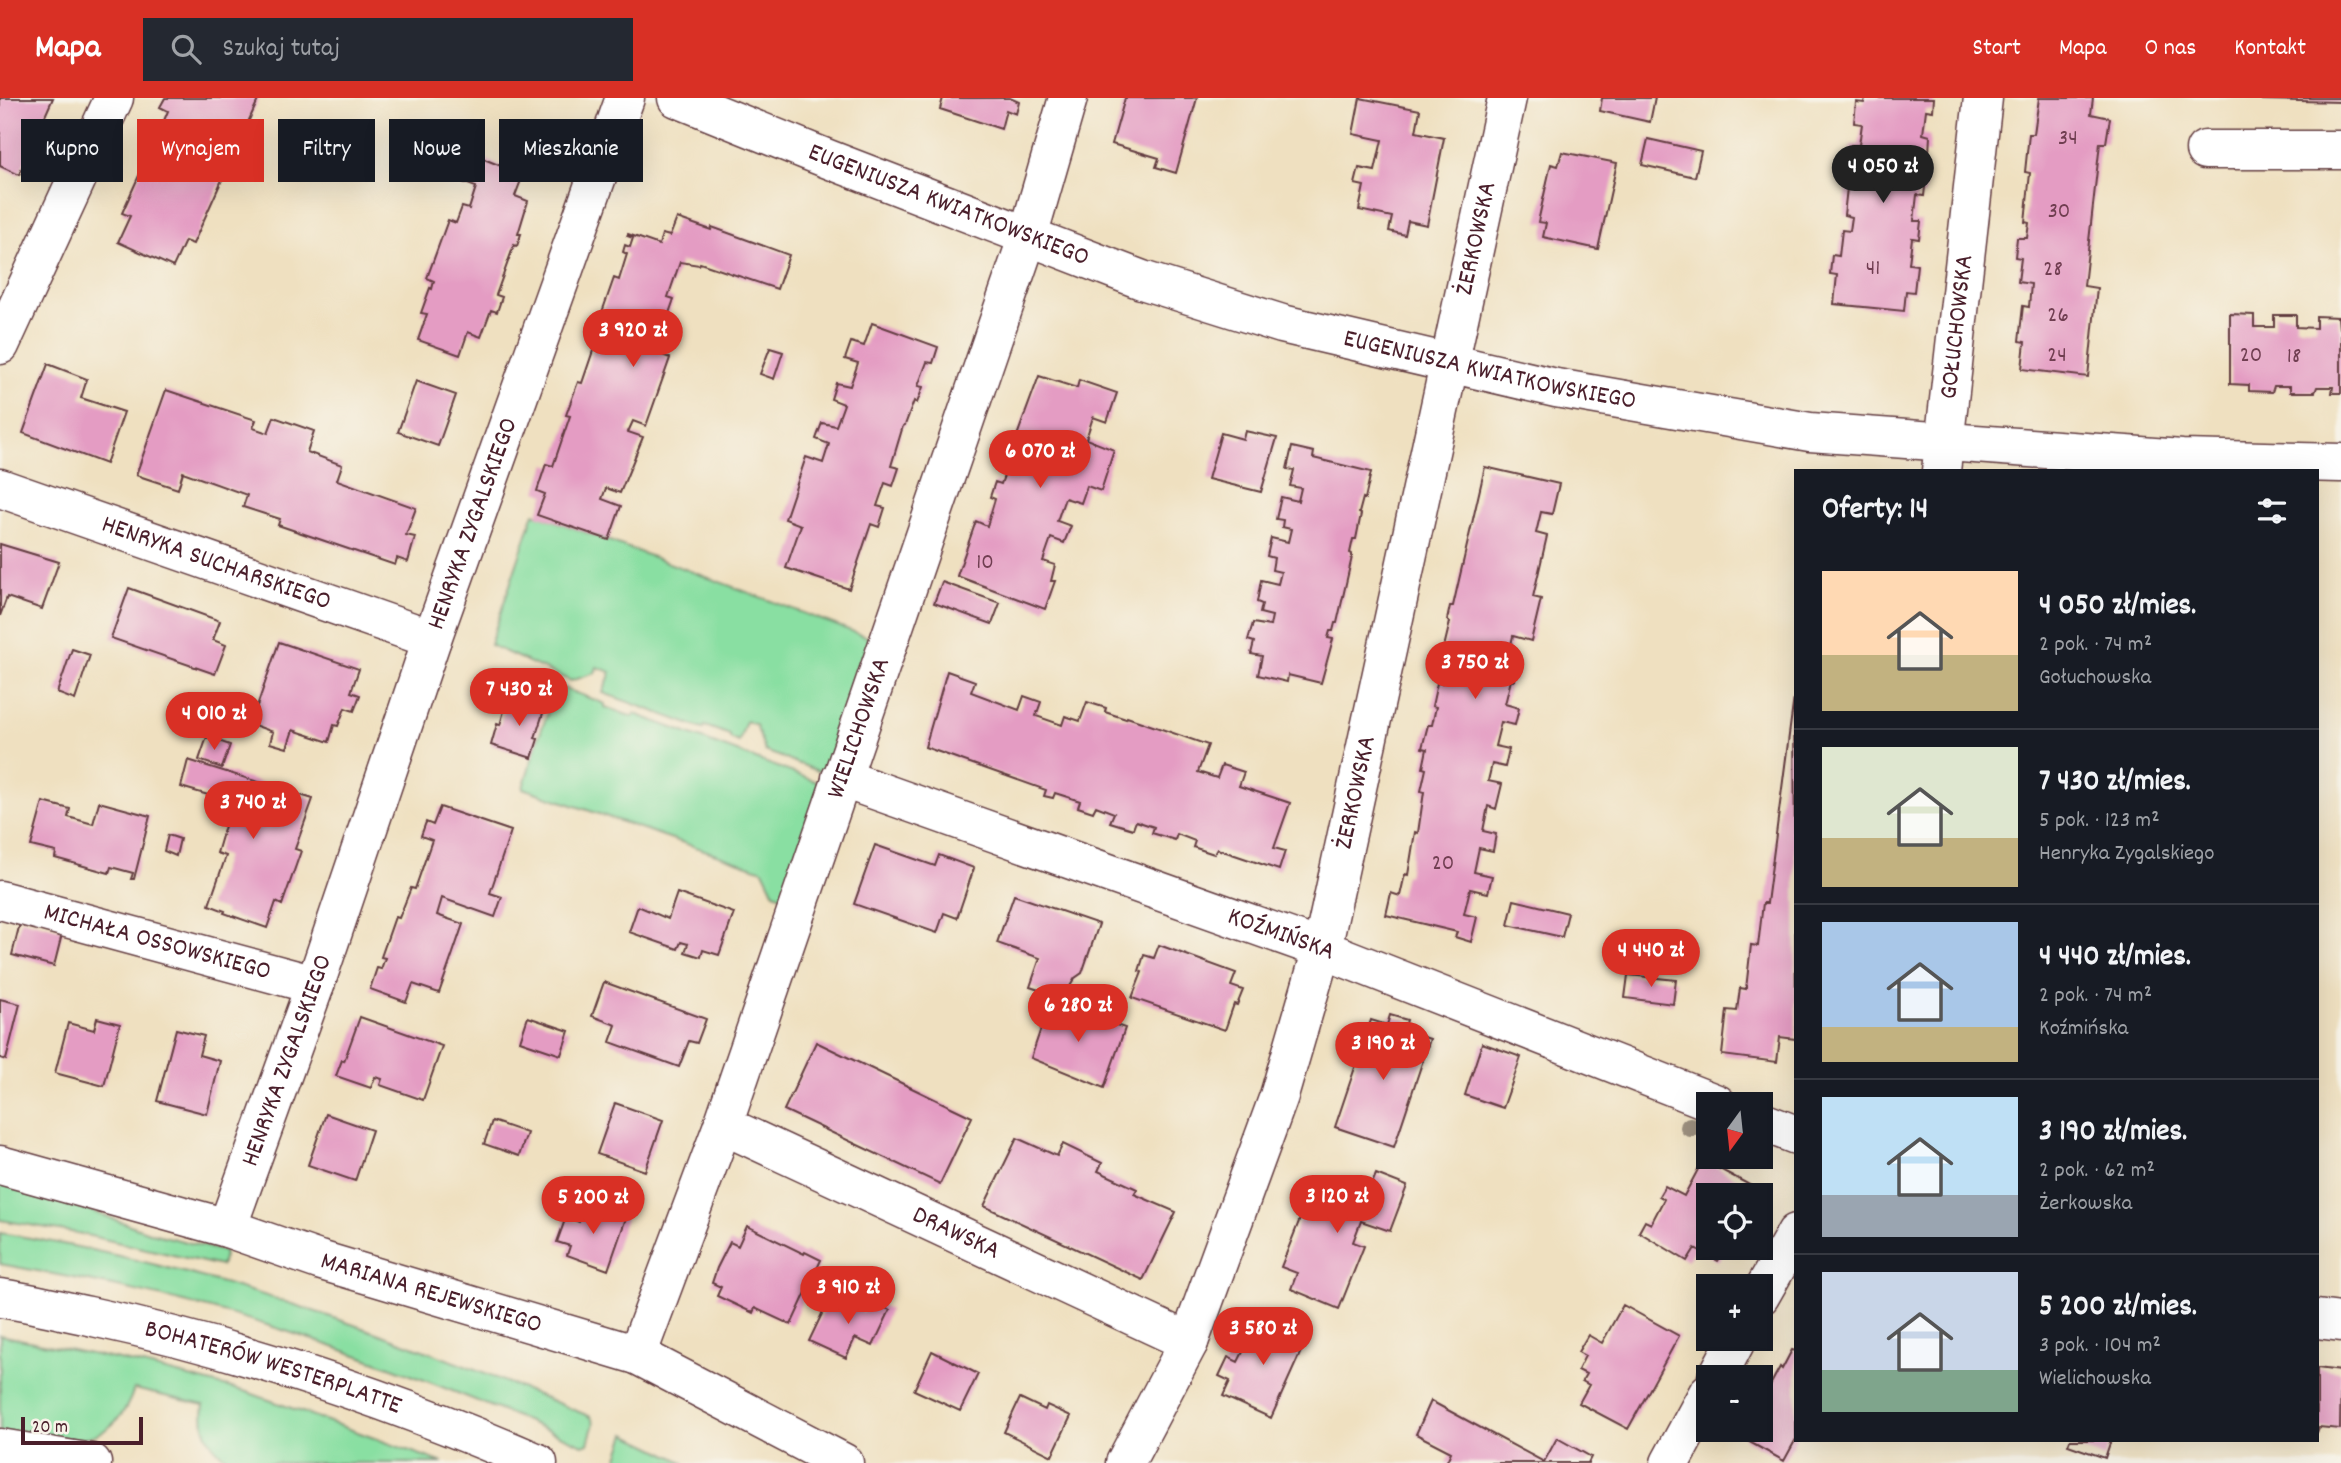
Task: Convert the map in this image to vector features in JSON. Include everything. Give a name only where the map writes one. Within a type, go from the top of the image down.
[{"type":"street","points":[[0,345],[114,98]]},
{"type":"street","name":"HENRYKA ZYGALSKIEGO","points":[[227,1228],[315,985],[432,639],[625,98]]},
{"type":"street","name":"EUGENIUSZA KWIATKOWSKIEGO","points":[[677,98],[1142,279],[1282,324],[1556,388],[1943,457],[2341,463]]},
{"type":"street","name":"WIELICHOWSKA","points":[[637,1355],[723,1125],[1028,236],[1068,98]]},
{"type":"street","name":"ŻERKOWSKA","points":[[1125,1463],[1189,1342],[1279,1096],[1322,949],[1507,98]]},
{"type":"street","name":"GOŁUCHOWSKA","points":[[1943,457],[1983,98]]},
{"type":"street","points":[[2205,150],[2341,150]]},
{"type":"street","name":"HENRYKA SUCHARSKIEGO","points":[[0,488],[432,639]]},
{"type":"street","name":"KOŹMIŃSKA","points":[[841,778],[1322,949],[1696,1096]]},
{"type":"street","name":"MICHAŁA OSSOWSKIEGO","points":[[0,900],[315,985]]},
{"type":"street","name":"DRAWSKA","points":[[723,1125],[1189,1342]]},
{"type":"street","points":[[1773,1127],[1794,1134]]},
{"type":"street","name":"MARIANA REJEWSKIEGO","points":[[0,1165],[227,1228],[319,1260],[637,1355],[844,1463]]},
{"type":"street","points":[[1773,1274],[1794,1236]]},
{"type":"street","name":"BOHATERÓW WESTERPLATTE","points":[[0,1298],[150,1330],[255,1358],[351,1390],[538,1463]]},
{"type":"street","points":[[2319,1319],[2341,1322]]},
{"type":"street","points":[[1670,1463],[1696,1415]]},
{"type":"street","points":[[0,1448],[92,1463]]},
{"type":"green space","points":[[534,513],[873,639],[826,774],[765,751],[756,725],[746,721],[739,742],[730,738],[730,735],[705,726],[703,729],[603,693],[611,672],[597,667],[595,673],[571,681],[490,645]]},
{"type":"green space","points":[[558,686],[605,704],[605,707],[633,717],[635,714],[823,784],[784,897],[774,893],[763,870],[523,788]]},
{"type":"green space","points":[[0,1178],[152,1233],[225,1252],[221,1266],[77,1233],[0,1220]]},
{"type":"green space","points":[[0,1233],[152,1264],[227,1284],[374,1332],[591,1417],[594,1423],[588,1443],[583,1445],[428,1381],[270,1326],[169,1299],[0,1264]]},
{"type":"green space","points":[[0,1335],[143,1365],[247,1392],[443,1463],[234,1463],[219,1452],[209,1439],[204,1423],[204,1405],[134,1389],[124,1411],[112,1425],[97,1434],[80,1439],[61,1439],[0,1432]]},
{"type":"green space","points":[[626,1434],[685,1463],[620,1463],[618,1457]]},
{"type":"building","points":[[0,98],[53,98],[44,119],[21,119],[19,175],[0,166]]},
{"type":"building","points":[[165,98],[259,98],[250,119],[165,119],[168,111],[160,107]]},
{"type":"building","points":[[943,98],[1010,98],[1019,102],[1016,114],[1006,110],[1001,129],[940,109]]},
{"type":"building","points":[[1125,98],[1197,98],[1176,173],[1156,167],[1159,158],[1112,144]]},
{"type":"building","points":[[1360,98],[1420,110],[1416,132],[1444,138],[1427,225],[1408,221],[1405,235],[1389,231],[1392,217],[1359,210],[1364,186],[1355,184],[1359,168],[1375,171],[1382,140],[1353,134]]},
{"type":"building","points":[[1602,98],[1655,98],[1650,122],[1600,111]]},
{"type":"building","points":[[1865,98],[1934,98],[1933,111],[1926,110],[1923,134],[1930,136],[1929,153],[1921,153],[1919,178],[1926,178],[1924,196],[1917,195],[1914,221],[1921,221],[1919,239],[1912,238],[1909,264],[1917,265],[1914,292],[1906,291],[1904,311],[1834,304],[1837,275],[1830,274],[1832,255],[1839,256],[1842,230],[1850,231],[1852,217],[1844,215],[1847,188],[1854,189],[1857,167],[1849,165],[1851,145],[1859,145],[1862,124],[1854,123],[1856,102],[1864,103]]},
{"type":"building","points":[[2039,98],[2093,98],[2091,114],[2110,118],[2106,143],[2100,143],[2084,286],[2097,288],[2088,377],[2022,369],[2025,342],[2019,341],[2023,306],[2029,307],[2031,284],[2018,282],[2021,258],[2015,257],[2017,238],[2027,238],[2029,223],[2025,222],[2030,173],[2025,172],[2029,134],[2034,134]]},
{"type":"building","points":[[2341,98],[2341,102],[2262,100]]},
{"type":"building","points":[[1648,139],[1701,151],[1695,177],[1642,165]]},
{"type":"building","points":[[1562,152],[1617,163],[1598,249],[1543,237],[1546,223],[1538,222],[1551,164],[1558,166]]},
{"type":"building","points":[[485,159],[499,165],[499,182],[520,182],[515,196],[528,201],[517,246],[514,245],[496,295],[502,297],[497,312],[491,310],[481,337],[468,332],[460,355],[418,340],[427,314],[421,313],[434,281],[427,278],[448,220],[456,223],[462,207],[469,209],[476,187],[462,182],[485,182]]},
{"type":"building","points":[[137,180],[221,182],[193,244],[185,241],[173,267],[118,242],[130,216],[122,213]]},
{"type":"building","points":[[677,218],[711,230],[712,227],[789,255],[777,289],[700,263],[680,262],[668,297],[674,299],[657,348],[664,350],[662,355],[670,358],[646,426],[633,421],[628,432],[643,437],[620,493],[606,488],[602,499],[621,506],[609,540],[537,515],[545,494],[537,491],[546,464],[553,466],[570,416],[566,415],[578,382],[582,383],[598,336],[594,334],[614,278],[619,280],[627,254],[623,252],[625,245],[630,247],[633,238],[627,236],[628,234],[659,245],[662,234],[670,236]]},
{"type":"building","points":[[2230,314],[2254,315],[2254,327],[2274,327],[2274,315],[2296,315],[2296,327],[2316,328],[2316,316],[2338,317],[2341,328],[2341,393],[2332,393],[2333,387],[2317,387],[2315,392],[2290,392],[2290,386],[2274,386],[2272,392],[2249,391],[2249,385],[2230,384]]},
{"type":"building","points":[[872,323],[938,347],[933,363],[927,362],[918,386],[923,387],[917,403],[914,401],[903,426],[891,466],[899,468],[893,486],[885,483],[877,506],[885,508],[879,527],[871,524],[849,589],[786,568],[801,525],[785,519],[806,457],[823,463],[829,444],[816,439],[822,423],[836,426],[844,404],[831,399],[836,383],[850,386],[858,363],[845,359],[851,342],[864,346]]},
{"type":"building","points":[[770,348],[783,352],[774,379],[760,374]]},
{"type":"building","points":[[48,364],[87,379],[81,398],[124,412],[106,464],[23,433]]},
{"type":"building","points":[[1039,376],[1077,388],[1079,380],[1117,393],[1107,422],[1093,417],[1086,439],[1114,450],[1101,491],[1087,486],[1081,503],[1065,498],[1057,521],[1071,526],[1064,543],[1051,538],[1043,561],[1055,565],[1051,581],[1055,581],[1045,609],[957,576],[976,521],[987,526],[995,499],[990,497],[995,482],[1001,484],[1010,459],[1004,456],[1009,443],[1014,444]]},
{"type":"building","points":[[416,381],[456,395],[438,446],[398,432]]},
{"type":"building","points":[[166,390],[256,420],[253,428],[268,433],[274,417],[314,431],[307,452],[342,465],[337,480],[416,508],[406,535],[415,537],[408,562],[397,558],[395,565],[278,525],[280,519],[243,507],[247,495],[183,472],[178,489],[136,475]]},
{"type":"building","points":[[1245,431],[1277,438],[1261,492],[1208,479],[1221,433],[1243,439]]},
{"type":"building","points":[[1292,447],[1314,452],[1313,458],[1371,472],[1359,513],[1361,514],[1356,539],[1353,539],[1350,553],[1352,557],[1337,623],[1328,638],[1333,639],[1321,683],[1288,675],[1287,682],[1258,675],[1262,656],[1251,654],[1254,642],[1248,640],[1253,623],[1270,626],[1272,616],[1260,613],[1262,604],[1257,602],[1261,580],[1278,584],[1281,572],[1272,570],[1274,558],[1267,556],[1271,538],[1288,542],[1291,529],[1282,527],[1283,520],[1276,519],[1281,497],[1298,501],[1301,488],[1290,486],[1294,470],[1287,469]]},
{"type":"building","points":[[1485,467],[1559,484],[1552,514],[1541,512],[1536,533],[1547,536],[1533,597],[1541,599],[1531,641],[1513,636],[1507,662],[1518,664],[1505,704],[1519,708],[1515,725],[1501,722],[1495,746],[1509,749],[1505,767],[1492,764],[1488,781],[1502,784],[1496,809],[1488,806],[1483,831],[1496,834],[1493,851],[1479,848],[1474,872],[1492,876],[1488,893],[1470,889],[1464,914],[1477,917],[1471,942],[1455,937],[1457,932],[1386,915],[1391,893],[1400,896],[1405,874],[1408,875],[1415,832],[1418,833],[1427,749],[1422,748],[1428,725],[1432,725],[1436,707],[1432,706],[1437,683],[1442,683],[1446,665],[1440,664],[1450,622],[1447,620],[1450,606],[1453,606]]},
{"type":"building","points":[[0,544],[59,562],[42,609],[7,597],[0,616]]},
{"type":"building","points":[[942,582],[1000,603],[992,624],[934,603]]},
{"type":"building","points":[[129,588],[220,621],[213,640],[226,645],[215,674],[111,638]]},
{"type":"building","points":[[279,642],[359,669],[351,692],[360,695],[354,711],[345,708],[338,726],[334,725],[329,742],[293,730],[287,748],[270,743],[273,732],[251,724]]},
{"type":"building","points":[[72,649],[90,655],[75,700],[57,693]]},
{"type":"building","points":[[947,671],[975,681],[971,692],[1019,710],[1024,696],[1041,702],[1036,716],[1062,725],[1065,716],[1080,721],[1087,702],[1106,708],[1105,712],[1208,745],[1198,772],[1217,778],[1222,765],[1244,772],[1239,786],[1290,803],[1274,848],[1285,851],[1279,870],[1217,849],[1214,854],[1193,847],[1195,841],[1177,834],[1175,840],[1152,833],[1154,827],[1136,821],[1133,829],[1110,822],[1114,813],[1096,806],[1093,812],[1078,807],[1080,801],[1055,793],[1053,798],[1044,796],[1046,790],[925,747]]},
{"type":"building","points":[[508,697],[545,707],[532,758],[491,745]]},
{"type":"building","points":[[1794,697],[1794,1039],[1780,1037],[1777,1062],[1722,1055],[1727,1010],[1737,1011],[1740,988],[1746,989],[1751,945],[1758,946],[1763,903],[1767,903]]},
{"type":"building","points":[[207,737],[230,745],[222,768],[199,760]]},
{"type":"building","points":[[188,760],[313,799],[295,849],[301,851],[282,905],[276,902],[267,928],[209,905],[226,856],[217,853],[232,802],[181,787]]},
{"type":"building","points":[[43,802],[70,809],[68,817],[93,824],[99,802],[150,816],[134,879],[131,879],[133,873],[111,867],[109,873],[55,858],[56,852],[31,846]]},
{"type":"building","points":[[440,807],[511,831],[490,893],[502,897],[495,917],[442,898],[437,915],[463,924],[451,959],[439,993],[413,984],[406,1002],[370,989],[377,968],[381,969],[385,958],[381,957],[395,917],[399,918],[411,888],[415,889],[432,840],[421,836],[426,822],[433,825]]},
{"type":"building","points":[[168,835],[180,839],[176,856],[164,851]]},
{"type":"building","points":[[875,845],[935,866],[939,855],[974,868],[957,918],[944,913],[937,933],[854,904]]},
{"type":"building","points":[[677,893],[734,913],[719,955],[703,950],[701,957],[685,952],[688,944],[681,942],[678,949],[629,932],[638,906],[668,919]]},
{"type":"building","points":[[1014,895],[1099,924],[1082,973],[1075,978],[1063,998],[1030,987],[1040,958],[997,943]]},
{"type":"building","points":[[1514,900],[1568,913],[1562,937],[1508,925]]},
{"type":"building","points":[[21,919],[63,930],[54,966],[12,955]]},
{"type":"building","points":[[1159,945],[1236,973],[1231,986],[1243,990],[1237,1005],[1234,1004],[1225,1030],[1132,998],[1142,972],[1139,971],[1144,955],[1154,958]]},
{"type":"building","points":[[1628,975],[1676,980],[1673,1004],[1625,998]]},
{"type":"building","points":[[604,982],[706,1019],[697,1043],[689,1041],[679,1067],[610,1042],[616,1025],[592,1016]]},
{"type":"building","points":[[0,999],[20,1004],[6,1060],[0,1058]]},
{"type":"building","points":[[1050,1002],[1125,1028],[1104,1088],[1031,1058]]},
{"type":"building","points":[[1390,1015],[1407,1020],[1404,1031],[1430,1039],[1394,1147],[1335,1127],[1371,1020],[1387,1025]]},
{"type":"building","points":[[360,1017],[442,1046],[423,1100],[380,1085],[382,1079],[375,1077],[371,1088],[336,1076]]},
{"type":"building","points":[[528,1017],[569,1031],[561,1055],[520,1041]]},
{"type":"building","points":[[97,1018],[120,1024],[104,1086],[55,1073],[68,1023],[94,1030]]},
{"type":"building","points":[[176,1029],[204,1036],[199,1055],[220,1061],[207,1114],[157,1101]]},
{"type":"building","points":[[816,1042],[972,1117],[940,1184],[784,1110]]},
{"type":"building","points":[[1482,1043],[1521,1057],[1503,1108],[1465,1095]]},
{"type":"building","points":[[615,1103],[663,1120],[645,1171],[597,1154]]},
{"type":"building","points":[[326,1114],[372,1130],[355,1181],[308,1165]]},
{"type":"building","points":[[492,1121],[527,1133],[519,1156],[484,1144]]},
{"type":"building","points":[[1017,1138],[1057,1156],[1063,1144],[1102,1163],[1098,1171],[1137,1189],[1134,1194],[1176,1212],[1143,1280],[984,1206]]},
{"type":"building","points":[[1698,1169],[1720,1169],[1746,1183],[1696,1183],[1696,1249],[1687,1261],[1639,1232],[1645,1221],[1651,1224],[1664,1199],[1659,1196],[1665,1186],[1684,1196]]},
{"type":"building","points":[[1376,1174],[1407,1186],[1390,1231],[1361,1221],[1353,1242],[1364,1246],[1339,1309],[1291,1289],[1297,1273],[1281,1267],[1315,1181],[1331,1187],[1335,1177],[1369,1191]]},
{"type":"building","points":[[585,1204],[626,1218],[608,1270],[567,1255],[570,1246],[557,1242],[566,1217],[579,1222]]},
{"type":"building","points":[[747,1226],[821,1260],[791,1325],[755,1308],[753,1313],[717,1296],[721,1287],[712,1283],[717,1268],[730,1242],[738,1246]]},
{"type":"building","points":[[830,1297],[864,1313],[870,1300],[890,1310],[873,1346],[855,1338],[846,1358],[809,1341]]},
{"type":"building","points":[[1623,1305],[1679,1336],[1628,1429],[1579,1403],[1589,1385],[1582,1381],[1586,1374],[1578,1370],[1585,1356],[1578,1352],[1588,1335],[1602,1343]]},
{"type":"building","points":[[1261,1316],[1307,1338],[1271,1418],[1223,1396],[1230,1381],[1219,1376],[1228,1357],[1238,1362]]},
{"type":"building","points":[[1794,1350],[1794,1442],[1784,1461],[1749,1442],[1773,1442],[1773,1380],[1780,1367],[1782,1369]]},
{"type":"building","points":[[932,1351],[978,1374],[960,1411],[914,1390]]},
{"type":"building","points":[[2319,1368],[2341,1371],[2340,1429],[2319,1427]]},
{"type":"building","points":[[1020,1398],[1045,1410],[1047,1405],[1071,1416],[1052,1456],[1004,1432]]},
{"type":"building","points":[[1431,1401],[1544,1462],[1557,1438],[1591,1457],[1588,1463],[1446,1463],[1451,1452],[1416,1434]]},
{"type":"building","points":[[2069,1442],[2110,1442],[2105,1458],[2068,1445]]}]
